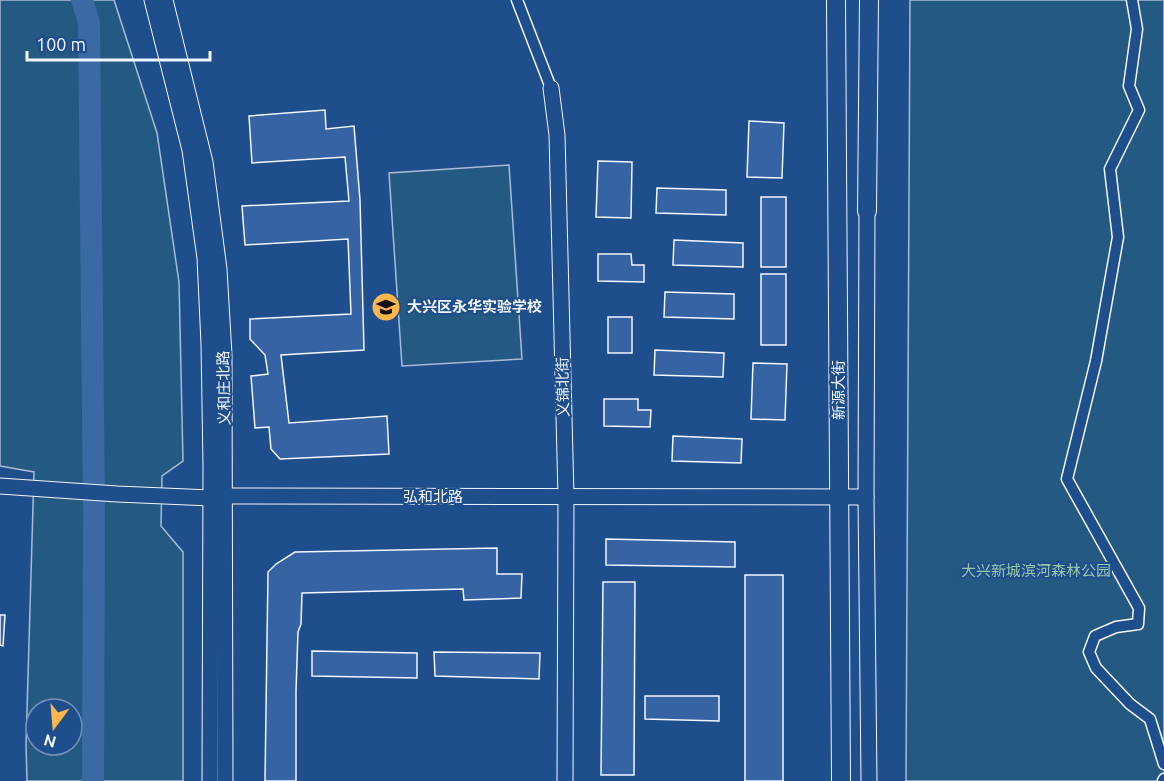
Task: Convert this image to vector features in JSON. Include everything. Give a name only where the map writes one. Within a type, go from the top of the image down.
[{"type":"main road","name":"义和庄北路","points":[[152,0],[190,150],[205,258],[218,497],[225,781]]},
{"type":"main road","name":"义和庄北路","points":[[165,0],[205,162],[219,268],[224,355],[210,781]]},
{"type":"main road","name":"新源大街","points":[[836,0],[841,781]]},
{"type":"main road","points":[[867,211],[869,0]]},
{"type":"main road","name":"义锦北街","points":[[551,88],[557,135],[566,497],[565,781]]},
{"type":"main road","name":"新源大街","points":[[867,211],[866,497],[869,781]]},
{"type":"main road","name":"弘和北路","points":[[0,486],[117,494],[218,497],[866,497]]},
{"type":"street","name":"义锦北街","points":[[517,0],[551,88]]},
{"type":"street","points":[[1132,0],[1137,28],[1129,86],[1139,110],[1110,169],[1118,237],[1096,361],[1067,479],[1139,608],[1138,624],[1116,627],[1095,636],[1089,652],[1096,668],[1130,704],[1150,719],[1164,764]]},
{"type":"green space","points":[[0,0],[114,0],[157,133],[179,282],[183,461],[162,476],[161,526],[183,552],[183,781],[27,781],[26,757],[84,757],[84,697],[27,697],[34,472],[0,466]]},
{"type":"green space","name":"大兴新城滨河森林公园","points":[[910,0],[1164,0],[1164,781],[906,781]]},
{"type":"green space","points":[[509,165],[522,359],[402,366],[389,173]]},
{"type":"building","points":[[325,110],[326,129],[354,126],[360,200],[364,350],[281,355],[289,423],[387,416],[389,454],[280,459],[271,449],[269,427],[255,428],[251,376],[268,374],[265,355],[250,339],[250,319],[351,314],[348,239],[245,245],[242,206],[349,201],[345,157],[252,163],[249,116]]},
{"type":"building","points":[[749,121],[784,123],[782,178],[747,177]]},
{"type":"building","points":[[598,161],[632,162],[631,218],[596,217]]},
{"type":"building","points":[[657,188],[726,190],[726,215],[656,213]]},
{"type":"building","points":[[761,197],[786,197],[786,267],[761,267]]},
{"type":"building","points":[[674,240],[743,243],[743,267],[673,265]]},
{"type":"building","points":[[598,254],[631,254],[632,265],[644,265],[644,282],[598,281]]},
{"type":"building","points":[[761,274],[786,274],[786,345],[761,345]]},
{"type":"building","points":[[665,292],[734,294],[734,319],[664,317]]},
{"type":"building","points":[[608,317],[632,317],[632,353],[608,353]]},
{"type":"building","points":[[655,350],[724,353],[723,377],[654,375]]},
{"type":"building","points":[[753,363],[787,364],[785,420],[751,419]]},
{"type":"building","points":[[604,399],[638,399],[638,410],[651,410],[650,427],[604,426]]},
{"type":"building","points":[[673,436],[742,439],[741,463],[672,461]]},
{"type":"building","points":[[606,539],[735,542],[735,567],[606,565]]},
{"type":"building","points":[[497,548],[497,574],[522,574],[521,598],[464,600],[463,589],[302,593],[296,691],[296,781],[265,781],[268,572],[295,552]]},
{"type":"building","points":[[745,575],[783,575],[783,781],[745,781]]},
{"type":"building","points":[[603,582],[635,582],[634,775],[601,775]]},
{"type":"building","points":[[0,615],[5,615],[3,646],[0,645]]},
{"type":"building","points":[[312,651],[417,653],[417,678],[312,676]]},
{"type":"building","points":[[434,652],[540,653],[539,679],[435,676]]},
{"type":"building","points":[[645,696],[719,696],[719,721],[645,719]]},
{"type":"waterway","points":[[82,0],[89,22],[94,510],[93,781]]},
{"type":"place","name":"大兴区永华实验学校","points":[[386,307]]}]
